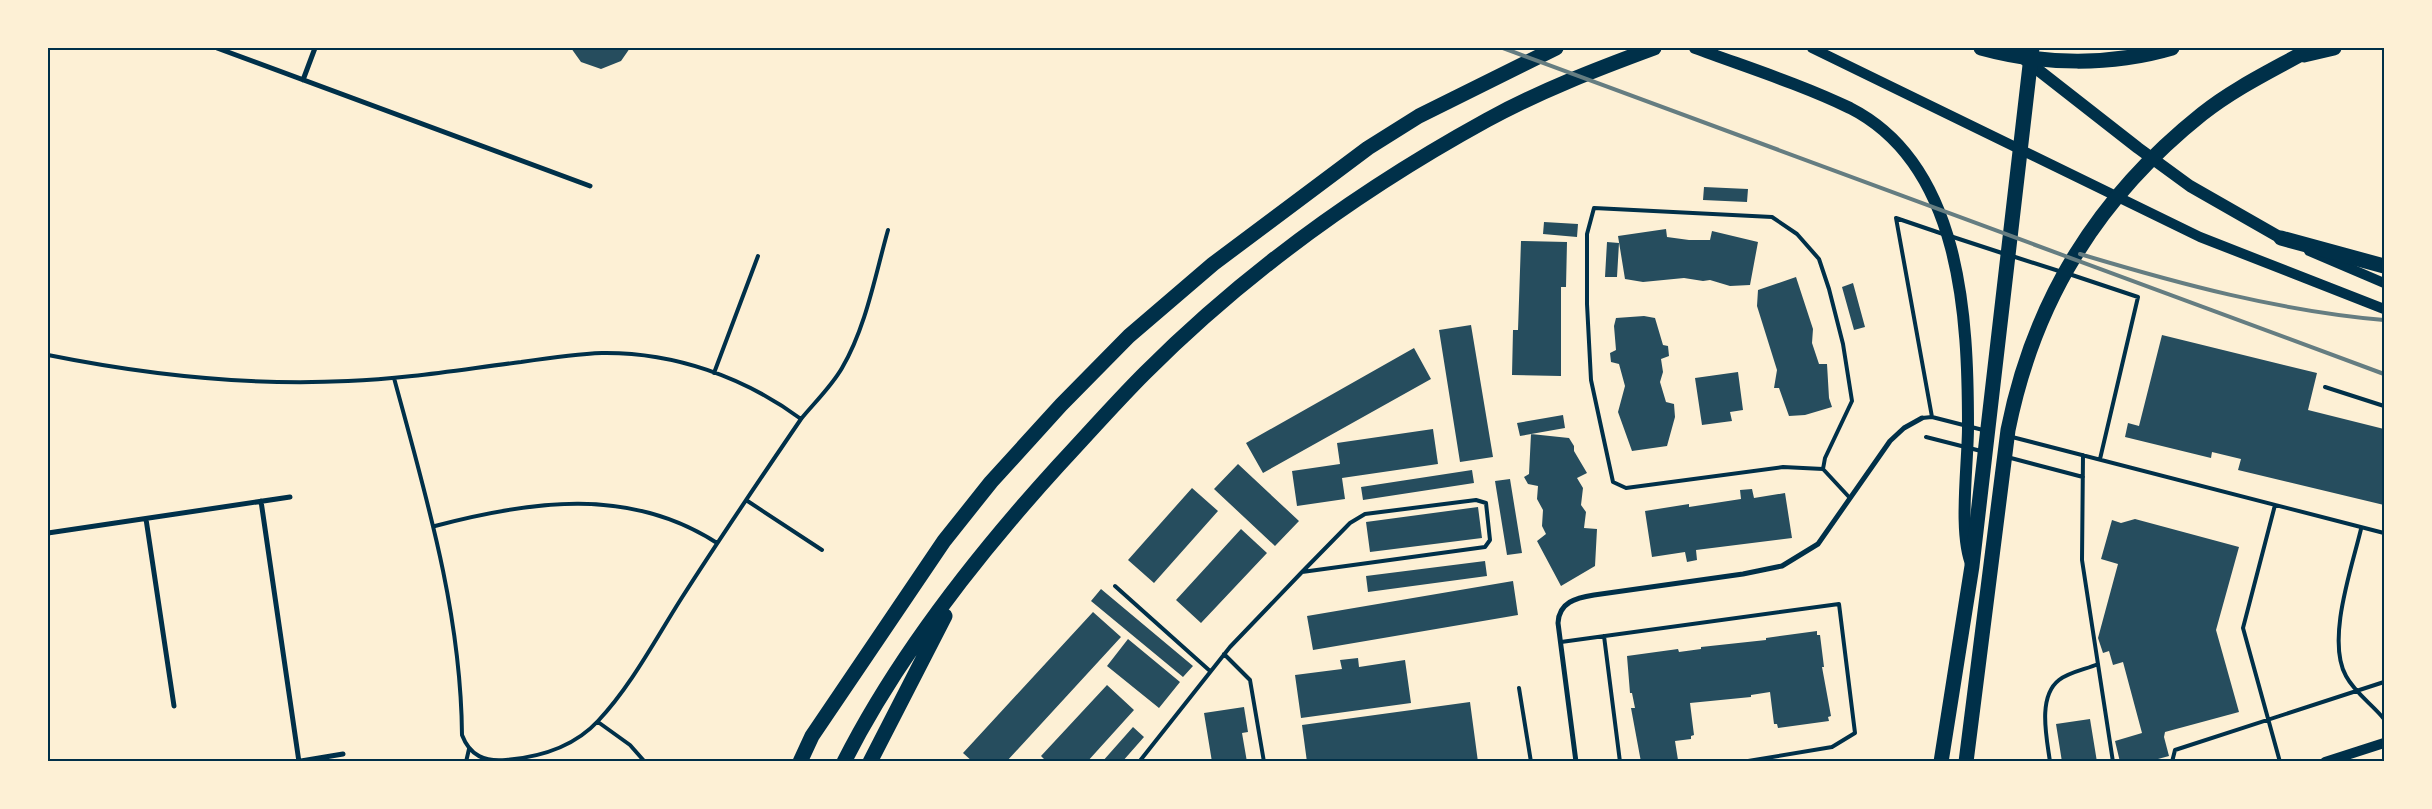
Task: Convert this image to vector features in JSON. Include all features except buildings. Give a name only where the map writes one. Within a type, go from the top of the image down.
[{"type":"highway","points":[[799,762],[812,736],[944,541],[991,482],[1061,404],[1129,336],[1213,264],[1368,148],[1419,116],[1556,48]]},
{"type":"highway","points":[[844,762],[893,679],[958,586],[1026,501],[1145,372],[1232,295],[1303,239],[1396,174],[1488,119],[1564,82],[1654,48]]},
{"type":"highway","points":[[1981,48],[2043,59],[2120,60],[2172,48]]},
{"type":"highway","points":[[1941,762],[1972,566],[2032,48]]},
{"type":"highway","points":[[1966,762],[2014,403],[2033,339],[2054,291],[2079,249],[2107,208],[2152,159],[2203,113],[2256,76],[2312,48]]},
{"type":"highway","points":[[2293,58],[2334,48]]},
{"type":"highway","points":[[2281,238],[2384,266]]},
{"type":"highway","points":[[870,762],[935,638],[958,586]]},
{"type":"main road","points":[[1697,48],[1851,109],[1884,131],[1907,156],[1929,186],[1941,216],[1954,260],[1967,357],[1968,465],[1965,523],[1966,552],[1972,566]]},
{"type":"main road","points":[[1812,48],[2200,237],[2384,309]]},
{"type":"main road","points":[[2010,48],[2190,186],[2281,238],[2384,283]]},
{"type":"main road","points":[[2325,762],[2384,743]]},
{"type":"street","points":[[217,48],[590,186]]},
{"type":"street","points":[[303,80],[315,48]]},
{"type":"street","points":[[1576,762],[1558,614],[1563,606],[1571,601],[1594,595],[1743,574],[1782,566],[1818,544],[1890,441],[1904,428],[1922,418]]},
{"type":"street","points":[[48,533],[290,497]]},
{"type":"street","points":[[262,501],[298,761],[343,754]]},
{"type":"street","points":[[146,519],[174,706]]},
{"type":"lane","points":[[1822,469],[1825,458],[1852,401],[1843,344],[1819,259],[1797,234],[1772,216],[1594,208],[1587,234],[1587,304],[1591,380],[1613,482],[1626,488],[1783,467],[1822,469],[1850,497]]},
{"type":"lane","points":[[1932,417],[1896,218],[2138,297],[2100,460]]},
{"type":"lane","points":[[394,378],[435,526],[457,641],[462,735],[474,755],[485,759],[501,761],[548,753],[566,745],[598,722],[628,683],[717,543],[801,419],[840,371],[851,352],[870,296],[888,230]]},
{"type":"lane","points":[[714,373],[758,256]]},
{"type":"lane","points":[[48,355],[134,371],[245,382],[302,383],[394,378],[569,355],[604,353],[643,356],[685,364],[714,373],[764,394],[801,419]]},
{"type":"lane","points":[[2325,387],[2384,406]]},
{"type":"lane","points":[[1922,418],[1932,417],[2361,529],[2384,533]]},
{"type":"lane","points":[[1926,437],[1990,453]]},
{"type":"lane","points":[[2083,455],[2082,560],[2113,762]]},
{"type":"lane","points":[[2000,456],[2083,476]]},
{"type":"lane","points":[[746,500],[822,550]]},
{"type":"lane","points":[[1139,762],[1224,654],[1302,572],[1350,523],[1365,514],[1476,500],[1486,503],[1490,540],[1485,547],[1302,572]]},
{"type":"lane","points":[[435,526],[485,513],[544,504],[593,503],[664,517],[696,530],[717,543]]},
{"type":"lane","points":[[2275,505],[2243,628],[2280,762]]},
{"type":"lane","points":[[2361,529],[2341,618],[2339,646],[2346,676],[2384,720]]},
{"type":"lane","points":[[1115,586],[1210,671]]},
{"type":"lane","points":[[1561,642],[1839,604],[1855,733],[1832,747],[1742,762]]},
{"type":"lane","points":[[1604,636],[1620,762]]},
{"type":"lane","points":[[1224,654],[1250,680],[1264,762]]},
{"type":"lane","points":[[2050,762],[2044,722],[2046,700],[2058,680],[2098,664]]},
{"type":"lane","points":[[2172,762],[2175,750],[2384,682]]},
{"type":"lane","points":[[1519,688],[1531,762]]},
{"type":"lane","points":[[598,722],[630,745],[645,762]]},
{"type":"lane","points":[[466,762],[469,749]]},
{"type":"railway","points":[[1503,48],[2384,374]]},
{"type":"railway","points":[[2080,254],[2230,295],[2307,310],[2384,320]]}]
